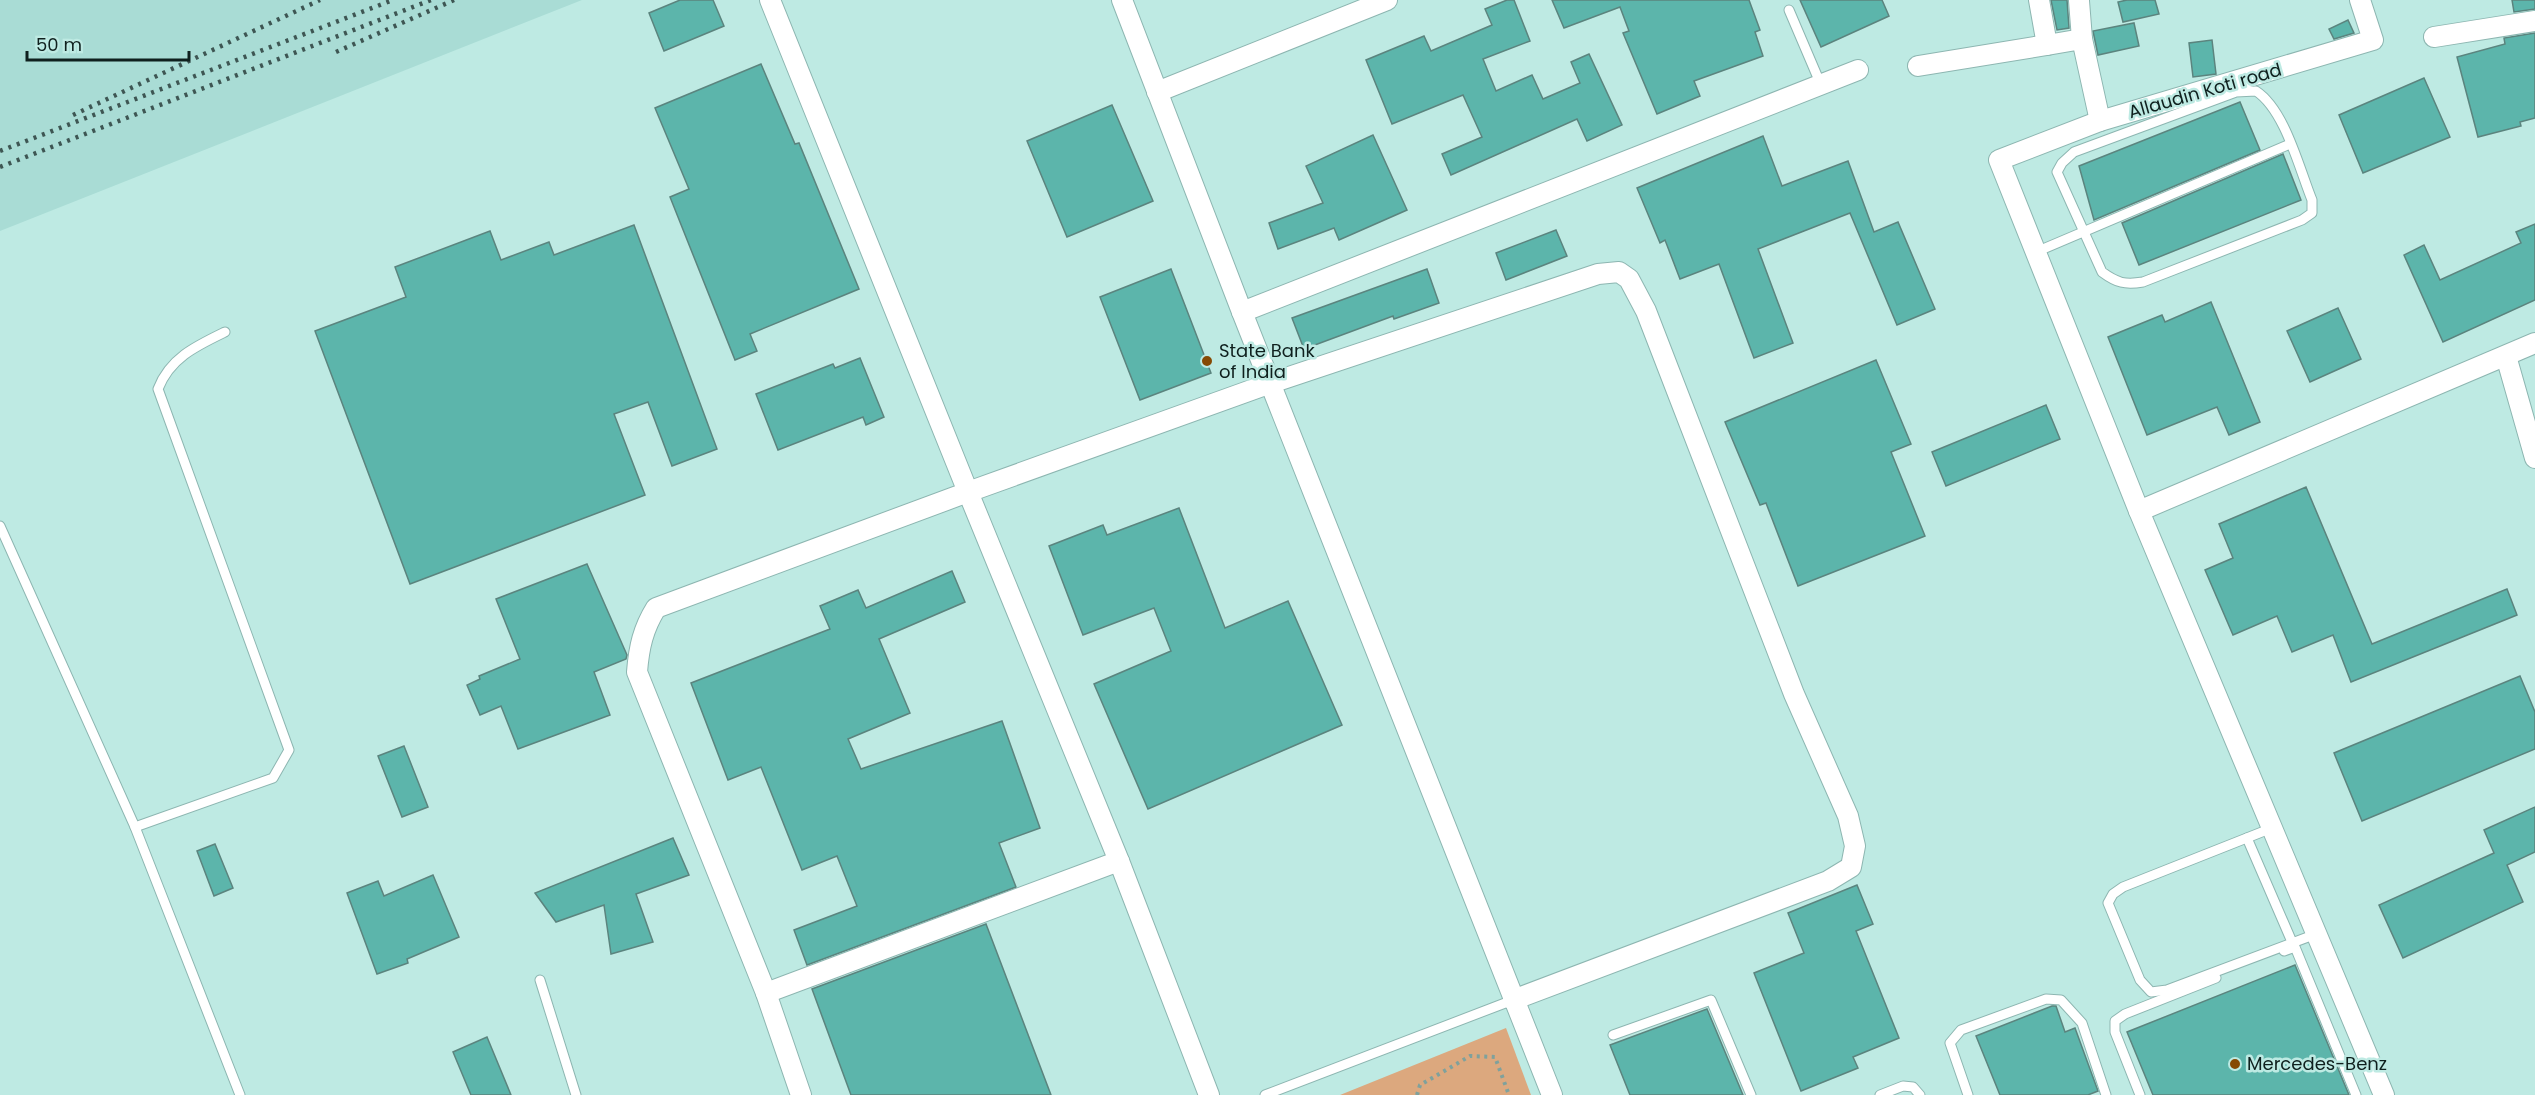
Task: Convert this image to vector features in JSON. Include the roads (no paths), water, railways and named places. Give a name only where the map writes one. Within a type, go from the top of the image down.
[{"type":"street","points":[[770,0],[1119,861],[1209,1095]]},
{"type":"street","points":[[1122,0],[1242,312],[1552,1095]]},
{"type":"street","points":[[1156,92],[1387,0]]},
{"type":"street","points":[[2039,0],[2046,45]]},
{"type":"street","name":"Allaudin Koti road","points":[[2036,252],[1999,160],[2100,121],[2373,40],[2360,0]]},
{"type":"street","points":[[2079,1],[2082,39],[2100,121]]},
{"type":"street","points":[[2434,37],[2535,21]]},
{"type":"street","points":[[1918,66],[2082,39]]},
{"type":"street","points":[[1242,312],[1858,70]]},
{"type":"street","points":[[2036,252],[2139,511],[2384,1095]]},
{"type":"street","points":[[801,1095],[765,993],[637,672],[639,645],[646,624],[656,608],[1271,383],[1598,274],[1619,272],[1629,279],[1646,311],[1794,694],[1848,816],[1855,846],[1851,867],[1828,881],[1513,1000]]},
{"type":"street","points":[[2139,511],[2535,343]]},
{"type":"street","points":[[2506,356],[2535,458]]},
{"type":"street","points":[[765,993],[1119,861]]},
{"type":"lane","points":[[1789,10],[1821,85]]},
{"type":"lane","points":[[2236,92],[2256,92],[2266,98],[2277,115],[2312,200],[2312,213],[2302,220],[2143,282],[2130,284],[2117,283],[2102,272],[2084,231],[2058,172],[2062,163],[2074,152],[2236,92]]},
{"type":"lane","points":[[2036,252],[2290,144]]},
{"type":"lane","points":[[135,827],[273,778],[289,750],[158,389],[165,373],[188,350],[225,332]]},
{"type":"lane","points":[[0,526],[135,827],[240,1095]]},
{"type":"lane","points":[[2272,828],[2123,887],[2113,894],[2108,903],[2140,980],[2151,992],[2167,990],[2294,944]]},
{"type":"lane","points":[[2247,838],[2294,944],[2356,1095]]},
{"type":"lane","points":[[2140,1095],[2113,1025],[2119,1017],[2317,935]]},
{"type":"lane","points":[[540,980],[576,1095]]},
{"type":"lane","points":[[1968,1095],[1950,1043],[1961,1030],[2046,999],[2061,1000],[2082,1023],[2106,1095]]},
{"type":"lane","points":[[1265,1095],[1513,1000]]},
{"type":"lane","points":[[1613,1035],[1711,1000],[1751,1095]]},
{"type":"lane","points":[[1880,1095],[1903,1086],[1913,1087],[1920,1095]]},
{"type":"railway","points":[[73,115],[320,0]]},
{"type":"railway","points":[[0,151],[393,0]]},
{"type":"railway","points":[[0,167],[431,0]]},
{"type":"railway","points":[[336,52],[454,0]]},
{"type":"place","name":"State Bank of India","points":[[1207,361]]},
{"type":"place","name":"Mercedes-Benz","points":[[2235,1064]]}]
